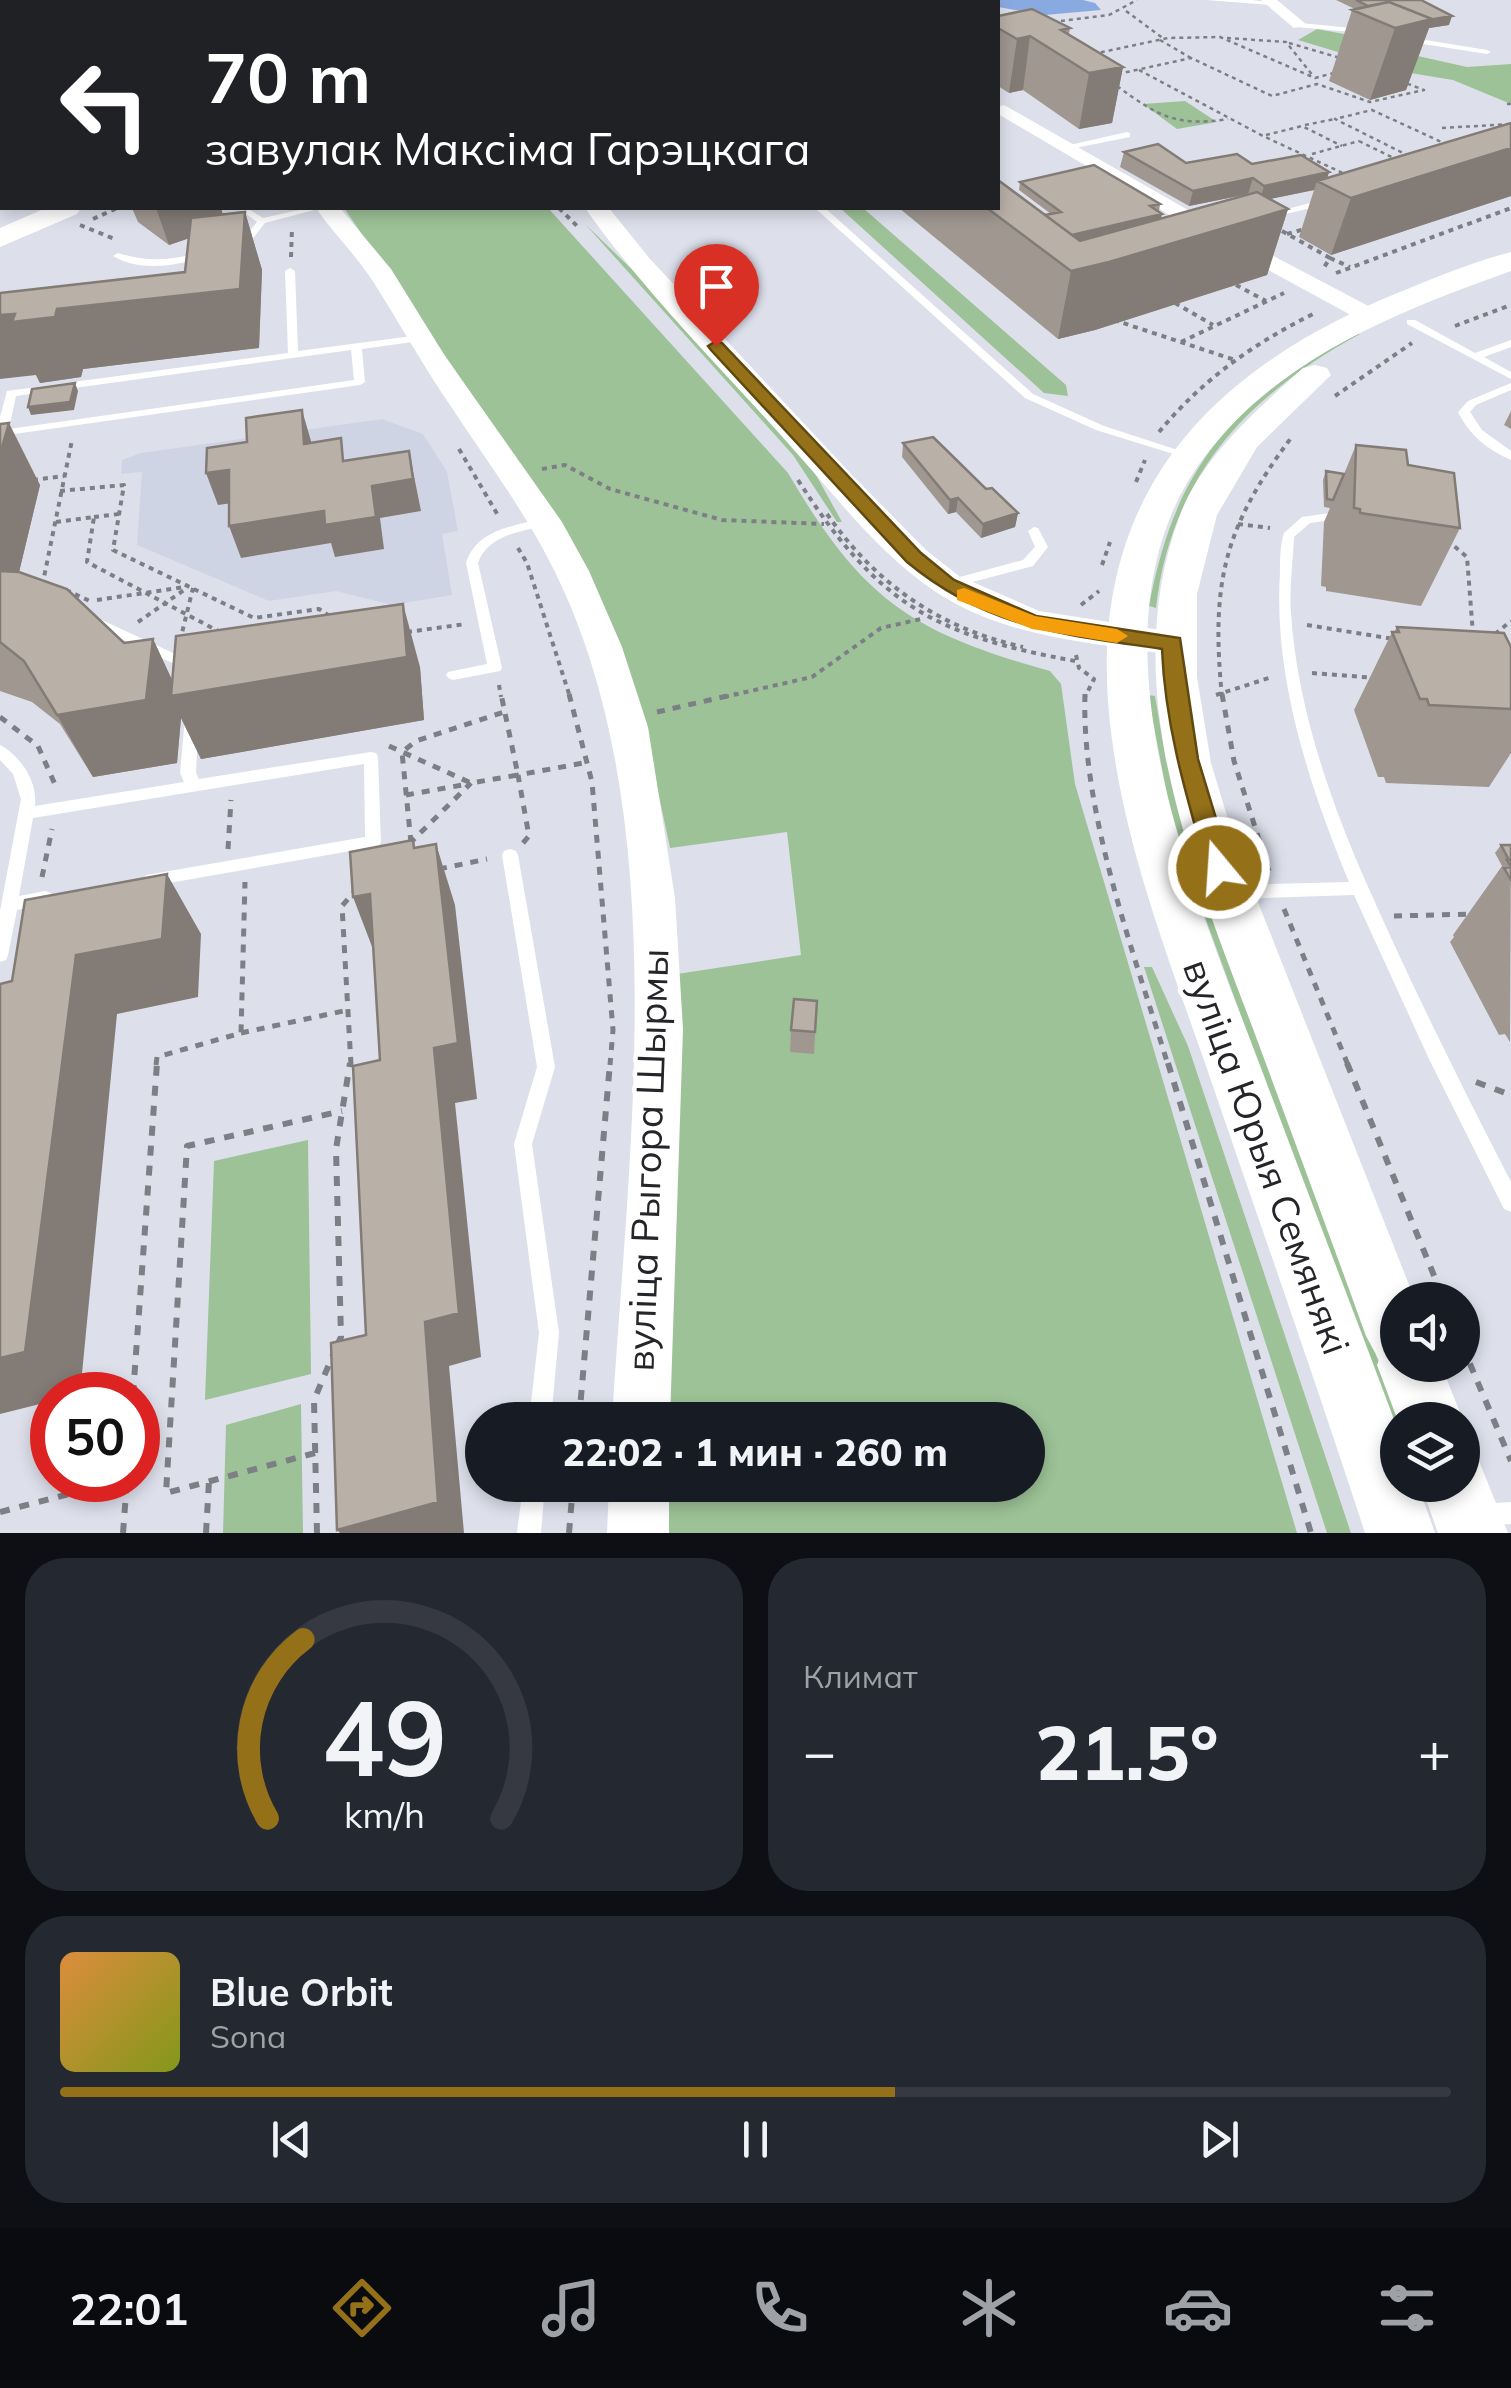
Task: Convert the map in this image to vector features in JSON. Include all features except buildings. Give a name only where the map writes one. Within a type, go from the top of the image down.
[{"type":"main road","points":[[0,238],[59,214]]},
{"type":"main road","name":"вуліца Юрыя Семянякі","points":[[1380,1289],[1228,892],[1187,759],[1174,690],[1150,640],[1143,543],[1156,510],[1187,455],[1210,426],[1266,374],[1368,315],[1511,261]]},
{"type":"main road","name":"вуліца Юрыя Семянякі","points":[[1400,1533],[1203,982],[1162,856],[1130,714],[1150,640],[1196,516],[1230,458],[1269,412],[1298,387],[1364,344],[1423,328],[1511,284]]},
{"type":"street","points":[[1270,2],[1298,25]]},
{"type":"street","points":[[1004,110],[1206,229],[1368,315]]},
{"type":"street","name":"вуліца Рыгора Шырмы","points":[[319,210],[382,275],[526,527],[572,571],[629,727],[652,898],[659,1029],[642,1402]]},
{"type":"street","points":[[579,210],[641,264]]},
{"type":"street","points":[[599,210],[641,264],[866,508],[914,558],[946,584],[1032,622],[1150,640]]},
{"type":"street","points":[[638,1533],[639,1502]]},
{"type":"lane","points":[[1209,0],[1270,2]]},
{"type":"lane","points":[[1298,25],[1372,32]]},
{"type":"lane","points":[[1402,38],[1487,52]]},
{"type":"lane","points":[[1065,147],[1127,136]]},
{"type":"lane","points":[[1250,218],[1373,189]]},
{"type":"lane","points":[[245,210],[262,221]]},
{"type":"lane","points":[[247,240],[262,221],[313,210]]},
{"type":"lane","points":[[822,210],[1029,396],[1100,428],[1187,455]]},
{"type":"lane","points":[[1206,229],[1227,223]]},
{"type":"lane","points":[[231,246],[267,238]]},
{"type":"lane","points":[[118,256],[134,263],[184,261],[215,251]]},
{"type":"lane","points":[[290,271],[293,355]]},
{"type":"lane","points":[[1423,328],[1511,376]]},
{"type":"lane","points":[[356,346],[360,382],[2,432],[11,393],[356,346],[420,338]]},
{"type":"lane","points":[[1476,356],[1511,343]]},
{"type":"lane","points":[[1511,386],[1472,403],[1464,412],[1470,426],[1483,439],[1511,456]]},
{"type":"lane","points":[[1361,518],[1314,517],[1290,531],[1284,621],[1290,672],[1324,791],[1361,888],[1511,1202]]},
{"type":"lane","points":[[452,675],[495,668],[472,563],[474,552],[482,542],[526,527]]},
{"type":"lane","points":[[946,584],[1028,563],[1042,547],[1034,531]]},
{"type":"lane","points":[[64,606],[196,668],[194,686]]},
{"type":"lane","points":[[193,703],[188,773],[194,786]]},
{"type":"lane","points":[[0,750],[20,772],[28,799],[0,955]]},
{"type":"lane","points":[[27,813],[370,757],[374,842],[140,882]]},
{"type":"lane","points":[[510,855],[546,1067],[524,1144],[548,1333],[542,1402]]},
{"type":"lane","points":[[1228,892],[1361,888]]},
{"type":"lane","points":[[10,905],[55,897]]},
{"type":"lane","points":[[529,1533],[532,1502]]},
{"type":"path","points":[[1053,22],[1110,17],[1125,11],[1133,0]]},
{"type":"path","points":[[1125,11],[1191,58],[1272,96],[1317,84],[1370,102],[1424,90],[1393,77]]},
{"type":"path","points":[[1220,37],[1315,78],[1347,69]]},
{"type":"path","points":[[1081,56],[1162,39],[1220,37],[1286,42],[1344,59]]},
{"type":"path","points":[[1286,42],[1317,84]]},
{"type":"path","points":[[1128,46],[1136,50]]},
{"type":"path","points":[[1243,56],[1255,52]]},
{"type":"path","points":[[1109,71],[1115,75],[1191,58]]},
{"type":"path","points":[[1156,61],[1163,64]]},
{"type":"path","points":[[1206,65],[1214,63]]},
{"type":"path","points":[[1278,72],[1292,68]]},
{"type":"path","points":[[1138,70],[1373,189]]},
{"type":"path","points":[[1106,77],[1165,121],[1191,126],[1231,119]]},
{"type":"path","points":[[1241,82],[1249,80]]},
{"type":"path","points":[[1370,102],[1372,110]]},
{"type":"path","points":[[1263,136],[1372,110],[1460,150]]},
{"type":"path","points":[[1353,114],[1360,118]]},
{"type":"path","points":[[1335,119],[1422,162]]},
{"type":"path","points":[[1442,128],[1511,124]]},
{"type":"path","points":[[1302,126],[1342,146]]},
{"type":"path","points":[[1452,127],[1474,135]]},
{"type":"path","points":[[1310,154],[1372,136]]},
{"type":"path","points":[[1359,141],[1412,167]]},
{"type":"path","points":[[1333,274],[1511,208]]},
{"type":"path","points":[[290,271],[292,220],[311,216],[317,210]]},
{"type":"path","points":[[59,214],[129,244]]},
{"type":"path","points":[[1304,229],[1312,233]]},
{"type":"path","points":[[1330,258],[1350,268]]},
{"type":"path","points":[[1236,285],[1266,301]]},
{"type":"path","points":[[1180,342],[1299,287]]},
{"type":"path","points":[[1175,303],[1214,325]]},
{"type":"path","points":[[1423,328],[1511,306]]},
{"type":"path","points":[[1115,320],[1234,360]]},
{"type":"path","points":[[76,422],[43,582],[105,608]]},
{"type":"path","points":[[452,437],[498,482],[526,527],[526,562],[589,762],[613,1030],[581,1402]]},
{"type":"path","points":[[498,482],[565,466],[610,488],[722,520],[824,524]]},
{"type":"path","points":[[32,480],[64,476]]},
{"type":"path","points":[[60,492],[124,485],[113,550],[254,618],[318,609],[334,618]]},
{"type":"path","points":[[54,522],[119,514]]},
{"type":"path","points":[[94,517],[88,562],[221,632]]},
{"type":"path","points":[[1238,524],[1290,531]]},
{"type":"path","points":[[1434,536],[1460,548],[1466,558],[1473,635]]},
{"type":"path","points":[[89,601],[191,588]]},
{"type":"path","points":[[150,630],[136,624],[191,588]]},
{"type":"path","points":[[179,644],[191,588]]},
{"type":"path","points":[[64,606],[80,596]]},
{"type":"path","points":[[646,715],[812,676],[881,628],[924,618]]},
{"type":"path","points":[[1284,621],[1398,640]]},
{"type":"path","points":[[1486,642],[1511,621]]},
{"type":"path","points":[[398,633],[484,622]]},
{"type":"path","points":[[165,637],[191,650]]},
{"type":"path","points":[[1219,695],[1290,672],[1386,679]]},
{"type":"path","points":[[410,843],[402,752],[416,741],[504,712]]},
{"type":"path","points":[[435,870],[510,855],[530,836],[518,775],[589,762]]},
{"type":"path","points":[[1090,776],[1108,776]]},
{"type":"path","points":[[228,867],[232,780]]},
{"type":"path","points":[[406,795],[471,783]]},
{"type":"path","points":[[240,1033],[246,864]]},
{"type":"path","points":[[317,1533],[314,1400],[341,1337],[336,1149],[351,1072],[342,906],[360,884]]},
{"type":"path","points":[[1374,917],[1492,914]]},
{"type":"path","points":[[1133,949],[1144,950]]},
{"type":"path","points":[[135,1372],[157,1057],[240,1033],[348,1010]]},
{"type":"path","points":[[315,1453],[166,1493],[187,1146],[343,1110]]},
{"type":"path","points":[[1478,1382],[1511,1461]]},
{"type":"path","points":[[206,1533],[209,1481]]},
{"type":"path","points":[[0,1512],[39,1502]]},
{"type":"path","points":[[124,1533],[125,1502]]},
{"type":"path","points":[[569,1533],[572,1502]]},
{"type":"shaded area","points":[[382,419],[423,434],[447,472],[458,531],[442,534],[452,595],[392,605],[336,591],[269,601],[137,545],[142,472],[121,474],[122,460],[141,453]]},
{"type":"green space","points":[[1317,29],[1371,39],[1400,52],[1467,67],[1511,64],[1511,104],[1453,80],[1404,72],[1298,40]]},
{"type":"green space","points":[[1185,101],[1217,122],[1177,129],[1143,104]]},
{"type":"green space","points":[[345,210],[550,210],[788,473],[840,552],[867,581],[894,605],[925,624],[960,641],[1050,671],[1061,684],[1075,784],[1297,1533],[659,1533],[660,1502],[1045,1502],[1045,1402],[664,1402],[677,974],[801,955],[787,832],[670,848],[649,749],[556,518]]},
{"type":"green space","points":[[842,210],[865,210],[1066,385],[1068,396],[1044,393]]},
{"type":"green space","points":[[585,224],[649,286],[816,475],[842,522],[837,522],[793,455]]},
{"type":"green space","points":[[1360,334],[1283,384],[1221,445],[1178,518],[1164,561],[1156,608],[1149,606],[1175,513],[1217,442],[1276,386]]},
{"type":"green space","points":[[1148,695],[1155,696],[1166,761],[1193,859],[1380,1366],[1380,1382],[1386,1382],[1393,1402],[1382,1402],[1198,898],[1169,805]]},
{"type":"green space","points":[[1144,967],[1152,967],[1188,1046],[1351,1533],[1327,1533]]},
{"type":"green space","points":[[308,1140],[311,1374],[205,1400],[214,1161]]},
{"type":"green space","points":[[301,1404],[303,1533],[223,1533],[226,1425]]},
{"type":"water","points":[[1000,0],[1083,0],[1095,3],[1101,10],[1045,15],[1000,7]]},
{"type":"slow traffic","points":[[964,595],[1032,622],[1117,636]]},
{"type":"route","points":[[716,346],[914,558],[946,584],[997,610],[1032,622],[1172,643],[1174,690],[1187,759],[1219,868]]}]
